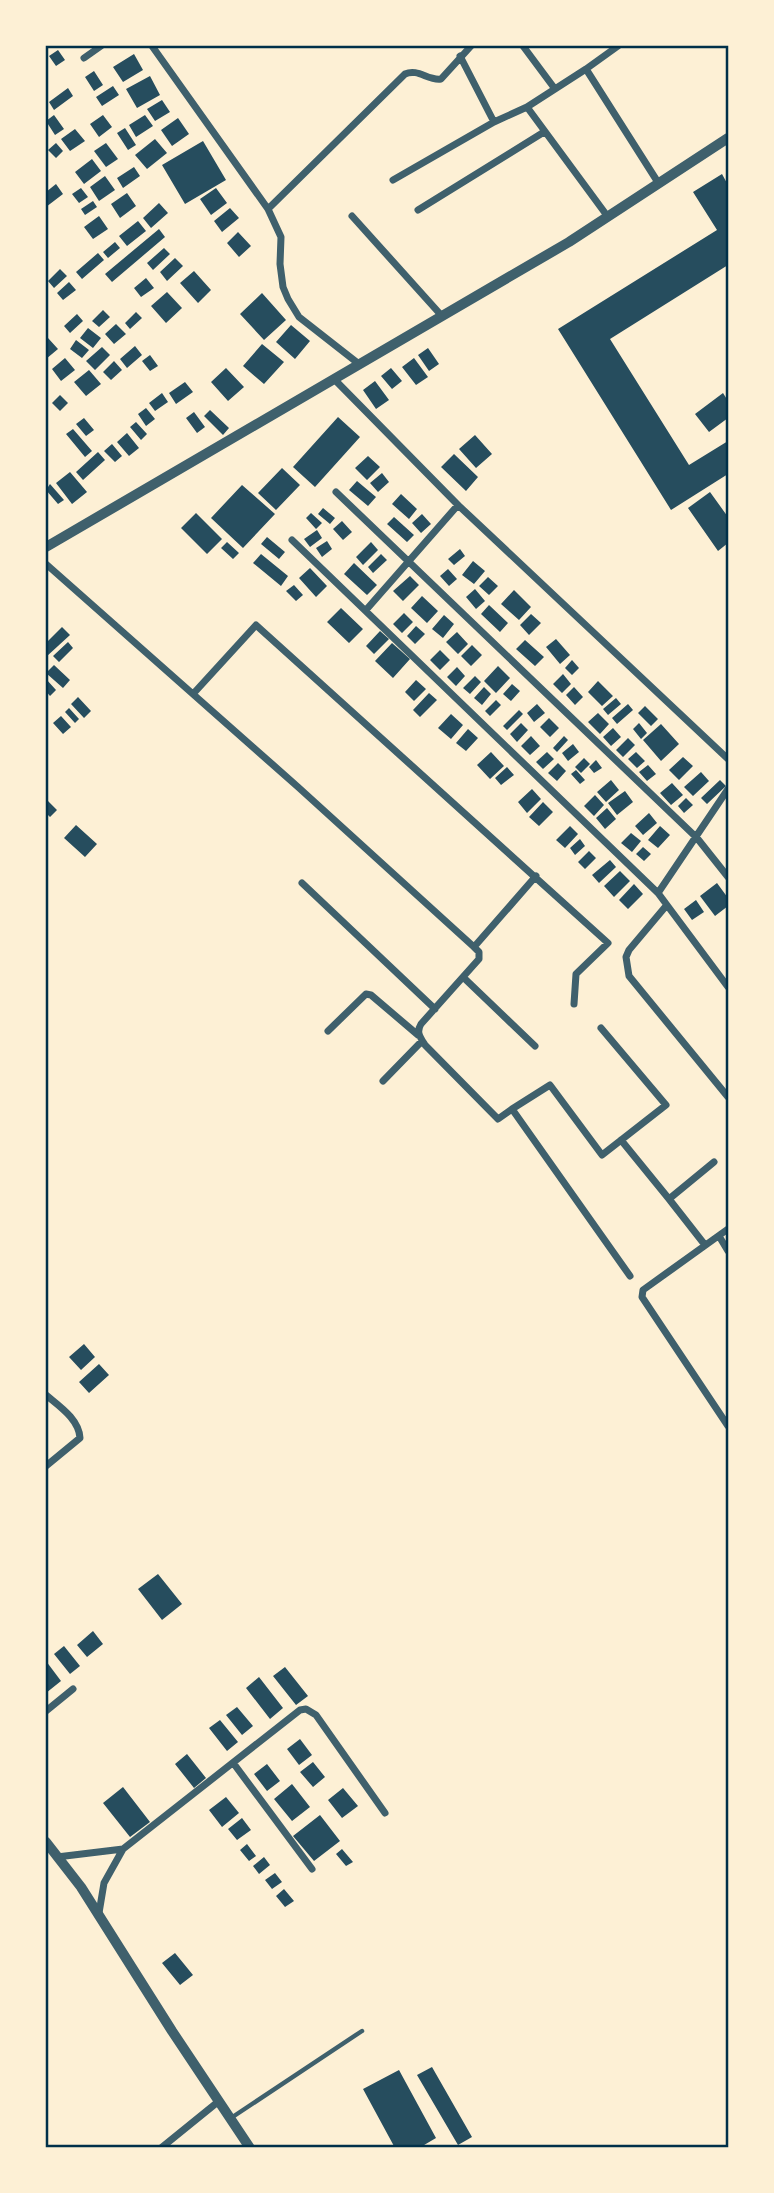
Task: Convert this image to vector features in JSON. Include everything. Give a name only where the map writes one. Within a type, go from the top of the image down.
[{"type":"street","points":[[84,58],[101,46]]},
{"type":"street","points":[[152,46],[268,209],[281,237],[283,287],[299,317],[359,364]]},
{"type":"street","points":[[268,209],[405,74],[414,72],[438,80],[471,46]]},
{"type":"street","points":[[523,46],[555,89]]},
{"type":"street","points":[[393,180],[494,122],[527,107],[586,69],[612,47]]},
{"type":"street","points":[[460,56],[494,122]]},
{"type":"street","points":[[586,69],[659,184]]},
{"type":"street","points":[[527,107],[608,216]]},
{"type":"street","points":[[418,210],[544,132]]},
{"type":"street","points":[[46,547],[569,242],[729,138]]},
{"type":"street","points":[[352,216],[441,315]]},
{"type":"street","points":[[334,379],[458,505],[729,759]]},
{"type":"street","points":[[336,492],[697,838],[729,877]]},
{"type":"street","points":[[366,611],[458,505]]},
{"type":"street","points":[[292,540],[659,893],[666,906],[729,987]]},
{"type":"street","points":[[46,564],[194,694],[478,952],[479,959],[418,1028],[421,1038]]},
{"type":"street","points":[[194,694],[256,625],[608,943],[576,974],[574,1004]]},
{"type":"street","points":[[659,893],[729,789]]},
{"type":"street","points":[[474,947],[536,876]]},
{"type":"street","points":[[302,883],[435,1009]]},
{"type":"street","points":[[666,906],[629,950],[626,957],[629,976],[729,1097]]},
{"type":"street","points":[[464,978],[535,1045]]},
{"type":"street","points":[[328,1031],[366,993],[371,995],[421,1038],[498,1119],[550,1085],[602,1155],[666,1105],[601,1028]]},
{"type":"street","points":[[383,1081],[421,1038]]},
{"type":"street","points":[[512,1109],[630,1276]]},
{"type":"street","points":[[621,1140],[705,1245]]},
{"type":"street","points":[[669,1199],[714,1162]]},
{"type":"street","points":[[729,1229],[643,1290],[642,1297],[729,1426]]},
{"type":"street","points":[[719,1236],[729,1251]]},
{"type":"street","points":[[46,1395],[75,1422],[80,1431],[80,1438],[46,1466]]},
{"type":"street","points":[[46,1711],[73,1689]]},
{"type":"street","points":[[100,1917],[99,1907],[104,1883],[123,1849],[300,1710],[306,1709],[316,1715],[384,1813]]},
{"type":"street","points":[[234,1764],[312,1869]]},
{"type":"street","points":[[46,1842],[81,1887],[250,2147]]},
{"type":"street","points":[[57,1857],[123,1849]]},
{"type":"street","points":[[161,2147],[219,2101]]},
{"type":"lane","points":[[230,2119],[362,2031]]},
{"type":"building","points":[[58,50],[65,60],[56,66],[49,56]]},
{"type":"building","points":[[134,54],[143,70],[123,82],[113,67]]},
{"type":"building","points":[[94,71],[103,85],[94,91],[85,77]]},
{"type":"building","points":[[150,76],[160,95],[137,108],[126,89]]},
{"type":"building","points":[[113,86],[119,95],[102,106],[96,97]]},
{"type":"building","points":[[68,88],[73,96],[54,110],[49,102]]},
{"type":"building","points":[[162,100],[170,112],[155,121],[147,109]]},
{"type":"building","points":[[54,115],[64,129],[55,135],[46,121]]},
{"type":"building","points":[[103,115],[112,127],[99,137],[90,124]]},
{"type":"building","points":[[145,115],[153,126],[136,137],[129,125]]},
{"type":"building","points":[[178,118],[189,134],[172,146],[161,130]]},
{"type":"building","points":[[125,128],[136,145],[128,150],[117,133]]},
{"type":"building","points":[[75,129],[85,141],[70,151],[61,139]]},
{"type":"building","points":[[155,139],[167,153],[147,169],[135,155]]},
{"type":"building","points":[[203,141],[226,180],[185,204],[162,165]]},
{"type":"building","points":[[56,143],[63,151],[56,158],[48,150]]},
{"type":"building","points":[[106,143],[118,159],[106,167],[94,151]]},
{"type":"building","points":[[92,159],[101,171],[84,184],[75,172]]},
{"type":"building","points":[[134,167],[140,176],[123,188],[117,178]]},
{"type":"building","points":[[722,174],[728,185],[728,265],[610,339],[689,465],[728,441],[728,474],[671,510],[558,329],[717,230],[693,192]]},
{"type":"building","points":[[105,176],[115,190],[99,201],[90,187]]},
{"type":"building","points":[[56,184],[63,194],[46,207],[46,192]]},
{"type":"building","points":[[81,188],[88,197],[79,203],[72,194]]},
{"type":"building","points":[[216,188],[227,203],[211,215],[200,199]]},
{"type":"building","points":[[127,193],[136,206],[120,218],[111,204]]},
{"type":"building","points":[[93,201],[97,207],[85,215],[81,209]]},
{"type":"building","points":[[159,203],[168,213],[151,228],[143,218]]},
{"type":"building","points":[[230,208],[239,218],[222,232],[214,221]]},
{"type":"building","points":[[99,216],[108,229],[93,239],[84,227]]},
{"type":"building","points":[[138,221],[146,231],[127,246],[119,236]]},
{"type":"building","points":[[159,229],[165,237],[112,282],[105,274]]},
{"type":"building","points":[[238,232],[251,246],[239,257],[227,243]]},
{"type":"building","points":[[115,242],[120,248],[108,258],[103,252]]},
{"type":"building","points":[[164,248],[170,254],[153,270],[147,263]]},
{"type":"building","points":[[98,253],[104,260],[82,279],[76,272]]},
{"type":"building","points":[[175,258],[183,266],[167,281],[160,272]]},
{"type":"building","points":[[60,269],[67,276],[54,288],[48,281]]},
{"type":"building","points":[[194,271],[211,290],[198,303],[180,283]]},
{"type":"building","points":[[146,278],[154,288],[141,297],[134,288]]},
{"type":"building","points":[[69,282],[76,290],[63,300],[57,293]]},
{"type":"building","points":[[167,292],[182,308],[166,323],[151,306]]},
{"type":"building","points":[[262,293],[286,320],[264,340],[240,314]]},
{"type":"building","points":[[103,310],[110,317],[99,327],[92,321]]},
{"type":"building","points":[[136,312],[142,318],[130,329],[125,323]]},
{"type":"building","points":[[77,314],[83,321],[70,333],[64,326]]},
{"type":"building","points":[[116,324],[126,334],[114,344],[105,334]]},
{"type":"building","points":[[291,325],[310,341],[295,359],[276,342]]},
{"type":"building","points":[[88,328],[101,338],[93,348],[80,338]]},
{"type":"building","points":[[48,338],[58,349],[46,359],[46,340]]},
{"type":"building","points":[[76,340],[89,350],[82,358],[70,349]]},
{"type":"building","points":[[262,344],[284,362],[264,384],[243,366]]},
{"type":"building","points":[[135,346],[142,355],[127,368],[120,359]]},
{"type":"building","points":[[102,347],[110,355],[95,370],[86,361]]},
{"type":"building","points":[[428,348],[439,364],[429,371],[418,355]]},
{"type":"building","points":[[150,355],[158,366],[150,371],[142,361]]},
{"type":"building","points":[[65,358],[75,370],[61,381],[52,369]]},
{"type":"building","points":[[414,358],[428,377],[416,385],[402,367]]},
{"type":"building","points":[[114,361],[122,370],[111,380],[103,372]]},
{"type":"building","points":[[226,368],[244,387],[228,401],[211,382]]},
{"type":"building","points":[[391,368],[402,381],[392,389],[381,376]]},
{"type":"building","points":[[89,370],[101,384],[86,396],[74,382]]},
{"type":"building","points":[[375,381],[389,400],[376,409],[363,390]]},
{"type":"building","points":[[185,382],[193,392],[176,404],[169,393]]},
{"type":"building","points":[[162,393],[168,402],[155,411],[149,403]]},
{"type":"building","points":[[723,393],[728,401],[728,418],[709,432],[695,414]]},
{"type":"building","points":[[60,395],[68,403],[60,411],[52,403]]},
{"type":"building","points":[[146,408],[155,419],[146,426],[138,414]]},
{"type":"building","points":[[210,410],[229,428],[223,435],[204,416]]},
{"type":"building","points":[[194,412],[205,427],[197,433],[186,418]]},
{"type":"building","points":[[338,417],[360,437],[315,487],[293,467]]},
{"type":"building","points":[[84,418],[94,430],[86,436],[76,424]]},
{"type":"building","points":[[136,422],[147,434],[141,440],[130,427]]},
{"type":"building","points":[[73,429],[92,451],[85,457],[66,434]]},
{"type":"building","points":[[127,433],[139,448],[129,456],[117,442]]},
{"type":"building","points":[[475,435],[492,454],[476,468],[459,449]]},
{"type":"building","points":[[112,444],[122,456],[115,462],[104,451]]},
{"type":"building","points":[[98,452],[105,460],[83,480],[76,472]]},
{"type":"building","points":[[454,454],[478,477],[466,491],[441,467]]},
{"type":"building","points":[[368,456],[380,467],[367,480],[355,468]]},
{"type":"building","points":[[282,468],[300,485],[276,510],[258,493]]},
{"type":"building","points":[[70,472],[87,492],[72,504],[56,483]]},
{"type":"building","points":[[382,473],[389,482],[378,492],[370,483]]},
{"type":"building","points":[[357,481],[376,497],[368,506],[349,490]]},
{"type":"building","points":[[50,484],[64,500],[58,504],[46,490]]},
{"type":"building","points":[[242,485],[275,514],[243,548],[211,518]]},
{"type":"building","points":[[710,492],[728,517],[728,543],[718,551],[688,508]]},
{"type":"building","points":[[401,494],[417,509],[409,519],[392,504]]},
{"type":"building","points":[[323,508],[335,518],[330,524],[318,514]]},
{"type":"building","points":[[196,513],[222,539],[207,554],[181,528]]},
{"type":"building","points":[[311,513],[322,523],[316,529],[306,518]]},
{"type":"building","points":[[422,514],[431,524],[421,533],[412,523]]},
{"type":"building","points":[[394,517],[414,535],[407,542],[387,524]]},
{"type":"building","points":[[342,521],[352,532],[343,540],[333,529]]},
{"type":"building","points":[[317,530],[322,538],[310,547],[304,539]]},
{"type":"building","points":[[267,537],[285,552],[279,559],[261,544]]},
{"type":"building","points":[[327,541],[332,549],[322,557],[316,548]]},
{"type":"building","points":[[227,542],[239,553],[233,559],[221,548]]},
{"type":"building","points":[[371,542],[378,550],[363,565],[356,557]]},
{"type":"building","points":[[460,549],[465,556],[454,565],[448,559]]},
{"type":"building","points":[[261,554],[288,576],[281,586],[253,563]]},
{"type":"building","points":[[381,554],[387,560],[373,573],[368,567]]},
{"type":"building","points":[[473,561],[485,571],[474,584],[462,575]]},
{"type":"building","points":[[354,563],[377,585],[367,595],[344,574]]},
{"type":"building","points":[[310,568],[327,586],[316,597],[299,578]]},
{"type":"building","points":[[448,569],[457,579],[449,586],[440,576]]},
{"type":"building","points":[[410,576],[419,585],[403,601],[393,591]]},
{"type":"building","points":[[488,577],[498,586],[489,595],[479,586]]},
{"type":"building","points":[[294,585],[303,595],[296,601],[286,591]]},
{"type":"building","points":[[475,589],[485,601],[476,609],[466,597]]},
{"type":"building","points":[[514,590],[531,607],[519,620],[501,604]]},
{"type":"building","points":[[422,596],[438,611],[427,623],[411,608]]},
{"type":"building","points":[[489,605],[508,623],[500,632],[481,614]]},
{"type":"building","points":[[341,608],[363,629],[349,643],[327,622]]},
{"type":"building","points":[[404,613],[413,622],[402,633],[393,624]]},
{"type":"building","points":[[531,614],[541,623],[529,635],[520,625]]},
{"type":"building","points":[[444,615],[454,624],[443,638],[432,629]]},
{"type":"building","points":[[416,626],[425,634],[415,644],[407,636]]},
{"type":"building","points":[[62,627],[70,635],[46,657],[46,643]]},
{"type":"building","points":[[380,631],[389,639],[374,654],[366,646]]},
{"type":"building","points":[[457,632],[468,644],[458,654],[446,642]]},
{"type":"building","points":[[556,639],[570,655],[560,664],[546,647]]},
{"type":"building","points":[[525,640],[544,657],[535,666],[516,649]]},
{"type":"building","points":[[68,642],[73,648],[59,662],[53,656]]},
{"type":"building","points":[[392,643],[410,659],[393,678],[375,661]]},
{"type":"building","points":[[472,645],[482,655],[471,666],[461,656]]},
{"type":"building","points":[[440,650],[450,660],[440,670],[430,660]]},
{"type":"building","points":[[572,660],[579,668],[572,675],[565,668]]},
{"type":"building","points":[[54,665],[70,680],[63,688],[46,673]]},
{"type":"building","points":[[498,666],[510,678],[496,693],[484,681]]},
{"type":"building","points":[[457,667],[465,676],[456,686],[447,677]]},
{"type":"building","points":[[563,674],[571,684],[562,693],[553,684]]},
{"type":"building","points":[[475,676],[481,682],[470,694],[463,688]]},
{"type":"building","points":[[46,679],[56,690],[50,696],[46,691]]},
{"type":"building","points":[[416,680],[426,689],[414,701],[405,692]]},
{"type":"building","points":[[598,681],[613,696],[602,706],[588,692]]},
{"type":"building","points":[[512,684],[520,691],[511,701],[503,694]]},
{"type":"building","points":[[484,687],[491,694],[482,705],[474,698]]},
{"type":"building","points":[[574,687],[583,697],[575,705],[566,695]]},
{"type":"building","points":[[429,693],[437,700],[420,717],[413,710]]},
{"type":"building","points":[[78,697],[91,711],[84,718],[71,704]]},
{"type":"building","points":[[616,698],[621,704],[608,715],[603,709]]},
{"type":"building","points":[[496,700],[501,705],[490,716],[485,711]]},
{"type":"building","points":[[537,704],[545,713],[534,722],[527,713]]},
{"type":"building","points":[[628,704],[633,710],[617,724],[612,718]]},
{"type":"building","points":[[645,706],[658,719],[651,726],[638,713]]},
{"type":"building","points":[[69,708],[79,719],[75,723],[65,712]]},
{"type":"building","points":[[519,710],[523,714],[507,730],[503,726]]},
{"type":"building","points":[[598,713],[609,724],[600,734],[588,722]]},
{"type":"building","points":[[451,714],[463,725],[451,739],[438,728]]},
{"type":"building","points":[[61,716],[71,727],[63,734],[53,723]]},
{"type":"building","points":[[549,718],[559,728],[550,737],[540,727]]},
{"type":"building","points":[[521,723],[528,730],[517,742],[510,734]]},
{"type":"building","points":[[639,723],[647,733],[641,739],[633,729]]},
{"type":"building","points":[[661,724],[679,744],[661,761],[643,740]]},
{"type":"building","points":[[613,728],[621,737],[611,746],[603,737]]},
{"type":"building","points":[[468,729],[478,738],[466,751],[456,743]]},
{"type":"building","points":[[531,736],[540,746],[530,755],[521,746]]},
{"type":"building","points":[[564,736],[568,740],[557,752],[553,748]]},
{"type":"building","points":[[628,738],[635,745],[623,757],[616,750]]},
{"type":"building","points":[[573,744],[579,752],[568,761],[562,753]]},
{"type":"building","points":[[491,752],[504,766],[490,779],[477,765]]},
{"type":"building","points":[[547,752],[554,759],[543,769],[536,762]]},
{"type":"building","points":[[636,752],[645,761],[637,768],[628,759]]},
{"type":"building","points":[[683,757],[693,766],[679,780],[669,770]]},
{"type":"building","points":[[584,758],[590,764],[581,773],[575,767]]},
{"type":"building","points":[[596,760],[602,768],[594,773],[589,767]]},
{"type":"building","points":[[558,763],[566,771],[557,781],[548,773]]},
{"type":"building","points":[[648,765],[656,774],[647,781],[639,772]]},
{"type":"building","points":[[507,767],[514,775],[501,785],[495,778]]},
{"type":"building","points":[[576,770],[585,780],[580,784],[571,774]]},
{"type":"building","points":[[701,772],[709,781],[693,796],[684,787]]},
{"type":"building","points":[[611,780],[619,790],[606,802],[597,792]]},
{"type":"building","points":[[720,780],[726,786],[707,804],[701,798]]},
{"type":"building","points":[[672,783],[683,795],[671,805],[660,793]]},
{"type":"building","points":[[532,789],[541,799],[527,813],[518,802]]},
{"type":"building","points":[[625,791],[633,802],[617,815],[608,803]]},
{"type":"building","points":[[595,795],[604,805],[594,816],[584,806]]},
{"type":"building","points":[[686,798],[693,805],[684,813],[678,806]]},
{"type":"building","points":[[48,801],[57,810],[50,817],[46,813]]},
{"type":"building","points":[[543,802],[553,812],[539,826],[529,817]]},
{"type":"building","points":[[607,808],[616,819],[605,829],[596,818]]},
{"type":"building","points":[[649,813],[657,823],[643,835],[635,826]]},
{"type":"building","points":[[76,825],[97,844],[85,857],[64,838]]},
{"type":"building","points":[[570,826],[578,834],[565,848],[556,840]]},
{"type":"building","points":[[660,826],[670,835],[658,848],[648,840]]},
{"type":"building","points":[[631,833],[641,841],[632,852],[621,843]]},
{"type":"building","points":[[580,839],[585,846],[575,855],[570,848]]},
{"type":"building","points":[[643,847],[651,854],[644,861],[636,854]]},
{"type":"building","points":[[589,851],[596,858],[585,869],[578,862]]},
{"type":"building","points":[[610,860],[616,867],[599,883],[592,875]]},
{"type":"building","points":[[620,871],[630,881],[614,897],[604,886]]},
{"type":"building","points":[[717,883],[728,898],[728,906],[715,916],[700,896]]},
{"type":"building","points":[[634,884],[643,894],[628,909],[619,900]]},
{"type":"building","points":[[696,900],[704,912],[692,920],[684,909]]},
{"type":"building","points":[[84,1344],[95,1357],[81,1370],[69,1357]]},
{"type":"building","points":[[99,1364],[109,1375],[89,1393],[79,1382]]},
{"type":"building","points":[[158,1574],[182,1604],[162,1620],[138,1589]]},
{"type":"building","points":[[93,1631],[103,1644],[87,1657],[77,1645]]},
{"type":"building","points":[[64,1646],[80,1666],[70,1674],[54,1654]]},
{"type":"building","points":[[46,1661],[61,1681],[46,1693]]},
{"type":"building","points":[[285,1667],[308,1696],[296,1705],[273,1676]]},
{"type":"building","points":[[259,1677],[283,1708],[270,1719],[246,1688]]},
{"type":"building","points":[[237,1707],[253,1726],[242,1735],[226,1715]]},
{"type":"building","points":[[220,1720],[238,1742],[227,1751],[209,1728]]},
{"type":"building","points":[[300,1739],[312,1755],[299,1765],[287,1749]]},
{"type":"building","points":[[187,1754],[206,1778],[194,1788],[175,1764]]},
{"type":"building","points":[[313,1762],[325,1777],[313,1787],[300,1772]]},
{"type":"building","points":[[267,1764],[280,1781],[267,1791],[254,1774]]},
{"type":"building","points":[[292,1784],[310,1807],[292,1821],[274,1799]]},
{"type":"building","points":[[123,1787],[150,1822],[130,1837],[103,1803]]},
{"type":"building","points":[[343,1788],[358,1806],[342,1818],[328,1800]]},
{"type":"building","points":[[226,1797],[239,1813],[222,1827],[209,1810]]},
{"type":"building","points":[[320,1815],[340,1841],[314,1861],[293,1836]]},
{"type":"building","points":[[242,1818],[251,1830],[237,1840],[228,1829]]},
{"type":"building","points":[[247,1844],[256,1856],[249,1861],[240,1850]]},
{"type":"building","points":[[342,1849],[353,1862],[346,1866],[336,1854]]},
{"type":"building","points":[[264,1857],[270,1865],[259,1874],[253,1866]]},
{"type":"building","points":[[275,1873],[282,1882],[272,1889],[265,1880]]},
{"type":"building","points":[[284,1889],[294,1901],[285,1907],[276,1896]]},
{"type":"building","points":[[175,1953],[193,1975],[180,1985],[162,1963]]},
{"type":"building","points":[[432,2067],[472,2137],[458,2145],[417,2075]]},
{"type":"building","points":[[399,2070],[436,2138],[419,2148],[395,2148],[363,2089]]}]
